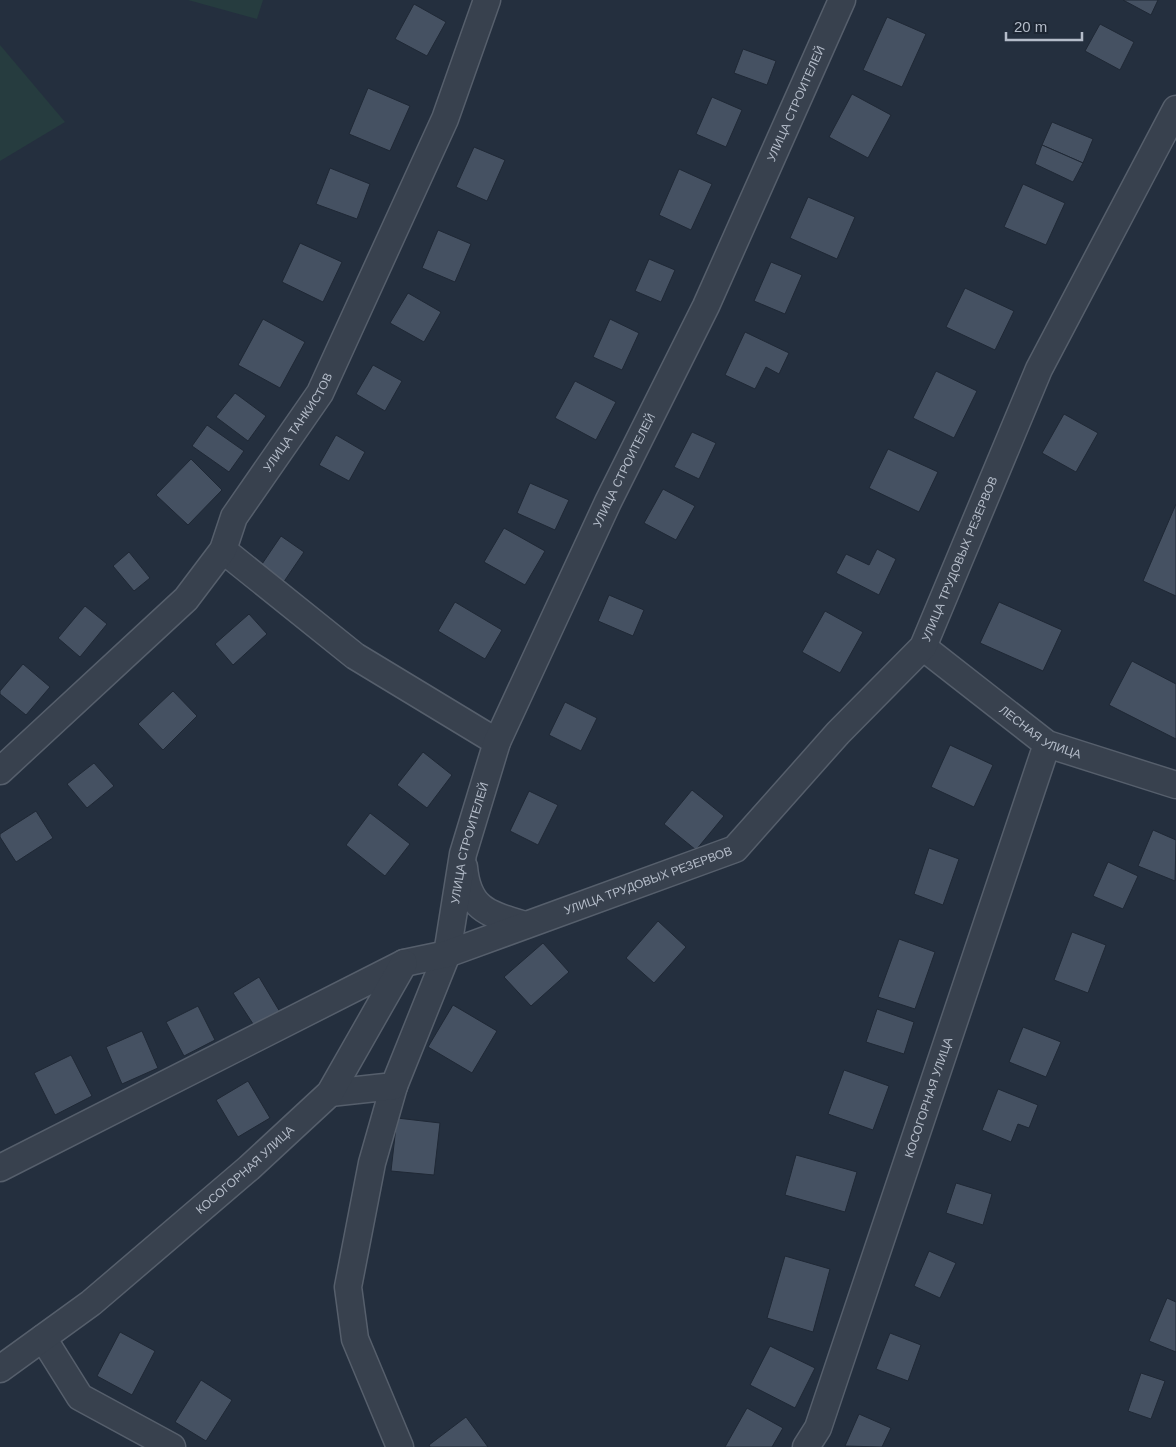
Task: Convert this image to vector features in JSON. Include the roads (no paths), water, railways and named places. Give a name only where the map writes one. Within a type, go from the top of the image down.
[{"type":"street","name":"УЛИЦА ТАНКИСТОВ","points":[[0,771],[186,599],[223,550],[234,517],[320,393],[445,119],[487,0]]},
{"type":"street","name":"УЛИЦА СТРОИТЕЛЕЙ","points":[[394,1086],[447,954],[463,854],[497,742],[608,502],[706,306],[842,0]]},
{"type":"street","name":"УЛИЦА ТРУДОВЫХ РЕЗЕРВОВ","points":[[447,954],[735,850],[838,733],[923,647],[1039,369],[1176,109]]},
{"type":"street","points":[[223,550],[355,656],[497,742]]},
{"type":"street","name":"ЛЕСНАЯ УЛИЦА","points":[[923,647],[1047,744],[1176,785]]},
{"type":"street","name":"КОСОГОРНАЯ УЛИЦА","points":[[806,1447],[818,1428],[1047,744]]},
{"type":"street","points":[[463,854],[466,884],[475,902],[491,914],[525,925]]},
{"type":"street","points":[[0,1168],[404,963],[447,954]]},
{"type":"street","name":"КОСОГОРНАЯ УЛИЦА","points":[[0,1369],[99,1296],[249,1168],[330,1093],[404,963]]},
{"type":"street","points":[[330,1093],[394,1086],[372,1163],[348,1288],[355,1338],[400,1447]]},
{"type":"street","points":[[43,1338],[80,1397],[172,1447]]}]
